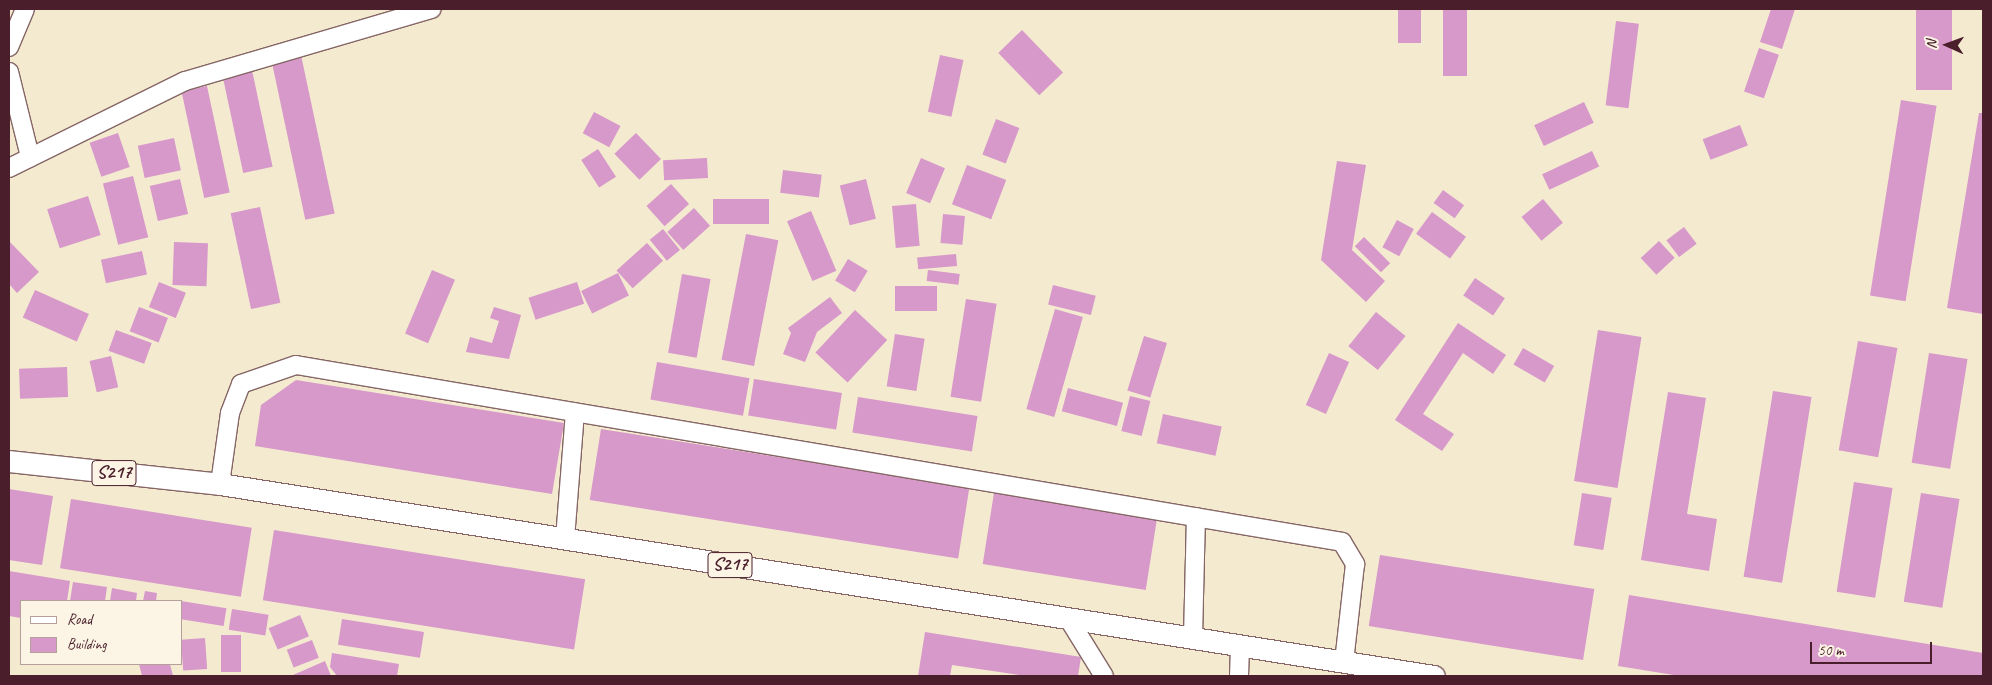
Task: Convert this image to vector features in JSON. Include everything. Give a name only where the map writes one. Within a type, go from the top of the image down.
[{"type":"main road","name":"S217","points":[[9,461],[220,484],[1434,676]]},
{"type":"street","points":[[9,47],[25,9]]},
{"type":"street","points":[[9,168],[186,80],[432,9]]},
{"type":"street","points":[[9,72],[30,157]]},
{"type":"street","points":[[220,484],[230,413],[241,384],[296,365],[1342,542],[1355,564],[1344,662]]},
{"type":"street","points":[[565,539],[575,412]]},
{"type":"street","points":[[1193,638],[1196,517]]},
{"type":"street","points":[[1068,618],[1104,676]]},
{"type":"street","points":[[1238,676],[1240,646]]},
{"type":"building","points":[[1398,9],[1421,9],[1421,43],[1398,43]]},
{"type":"building","points":[[1443,9],[1467,9],[1467,76],[1443,76]]},
{"type":"building","points":[[1771,9],[1795,9],[1782,49],[1760,42]]},
{"type":"building","points":[[1916,9],[1952,9],[1952,90],[1916,90]]},
{"type":"building","points":[[1616,21],[1639,24],[1628,108],[1606,105]]},
{"type":"building","points":[[1022,30],[1063,72],[1039,95],[998,53]]},
{"type":"building","points":[[1759,48],[1779,55],[1764,98],[1744,91]]},
{"type":"building","points":[[301,55],[335,213],[305,220],[272,61]]},
{"type":"building","points":[[940,55],[963,60],[951,117],[928,112]]},
{"type":"building","points":[[252,70],[273,167],[243,173],[223,76]]},
{"type":"building","points":[[207,86],[230,193],[204,198],[182,91]]},
{"type":"building","points":[[1901,100],[1937,106],[1906,301],[1870,296]]},
{"type":"building","points":[[1584,102],[1594,123],[1544,146],[1534,125]]},
{"type":"building","points":[[594,112],[620,126],[609,147],[583,133]]},
{"type":"building","points":[[1979,113],[1983,113],[1983,314],[1947,308]]},
{"type":"building","points":[[996,119],[1019,128],[1006,163],[982,154]]},
{"type":"building","points":[[1740,125],[1748,146],[1711,160],[1703,139]]},
{"type":"building","points":[[118,133],[130,167],[101,177],[90,143]]},
{"type":"building","points":[[636,133],[661,159],[639,180],[614,154]]},
{"type":"building","points":[[174,138],[181,170],[145,178],[138,146]]},
{"type":"building","points":[[598,149],[616,177],[599,188],[581,160]]},
{"type":"building","points":[[1592,151],[1599,166],[1549,190],[1542,174]]},
{"type":"building","points":[[707,158],[708,178],[664,180],[663,160]]},
{"type":"building","points":[[921,158],[945,168],[930,203],[906,193]]},
{"type":"building","points":[[1337,161],[1366,165],[1352,250],[1385,281],[1366,302],[1321,260]]},
{"type":"building","points":[[967,165],[1006,180],[991,219],[952,204]]},
{"type":"building","points":[[783,170],[822,175],[819,198],[780,193]]},
{"type":"building","points":[[133,176],[148,237],[118,245],[103,183]]},
{"type":"building","points":[[180,179],[188,214],[158,221],[150,186]]},
{"type":"building","points":[[866,179],[876,219],[850,225],[840,186]]},
{"type":"building","points":[[671,184],[689,204],[665,226],[646,206]]},
{"type":"building","points":[[1443,190],[1464,205],[1455,218],[1434,203]]},
{"type":"building","points":[[88,196],[101,235],[60,248],[47,209]]},
{"type":"building","points":[[713,199],[769,199],[769,224],[713,224]]},
{"type":"building","points":[[1543,199],[1563,223],[1541,241],[1522,217]]},
{"type":"building","points":[[916,204],[920,246],[896,248],[892,206]]},
{"type":"building","points":[[260,207],[280,303],[251,309],[231,213]]},
{"type":"building","points":[[694,208],[710,226],[683,250],[667,232]]},
{"type":"building","points":[[811,211],[836,271],[812,281],[787,221]]},
{"type":"building","points":[[1432,212],[1466,237],[1450,259],[1416,234]]},
{"type":"building","points":[[943,214],[965,216],[962,245],[940,243]]},
{"type":"building","points":[[1397,220],[1414,229],[1399,256],[1382,247]]},
{"type":"building","points":[[1684,227],[1697,244],[1679,257],[1666,240]]},
{"type":"building","points":[[663,229],[680,250],[667,261],[650,240]]},
{"type":"building","points":[[746,234],[778,240],[754,366],[722,360]]},
{"type":"building","points":[[1364,237],[1390,263],[1381,272],[1355,246]]},
{"type":"building","points":[[9,241],[39,272],[17,293],[9,284]]},
{"type":"building","points":[[1659,241],[1675,258],[1656,275],[1641,258]]},
{"type":"building","points":[[174,242],[208,243],[206,286],[172,285]]},
{"type":"building","points":[[647,243],[663,261],[633,288],[617,270]]},
{"type":"building","points":[[142,251],[147,274],[106,283],[101,260]]},
{"type":"building","points":[[956,254],[957,266],[918,269],[917,257]]},
{"type":"building","points":[[848,259],[868,271],[855,292],[835,280]]},
{"type":"building","points":[[432,270],[455,280],[428,343],[405,334]]},
{"type":"building","points":[[928,270],[960,274],[958,285],[927,281]]},
{"type":"building","points":[[618,273],[629,295],[592,313],[581,291]]},
{"type":"building","points":[[682,274],[711,279],[697,358],[668,353]]},
{"type":"building","points":[[1475,278],[1505,298],[1493,316],[1463,295]]},
{"type":"building","points":[[159,282],[186,293],[176,318],[149,307]]},
{"type":"building","points":[[577,282],[584,304],[536,320],[528,298]]},
{"type":"building","points":[[1053,285],[1096,296],[1091,315],[1048,304]]},
{"type":"building","points":[[895,286],[937,286],[937,311],[895,311]]},
{"type":"building","points":[[35,290],[89,314],[77,341],[23,317]]},
{"type":"building","points":[[830,297],[842,313],[817,332],[805,362],[783,354],[791,333],[788,328]]},
{"type":"building","points":[[966,299],[997,304],[981,402],[951,397]]},
{"type":"building","points":[[139,307],[168,318],[159,342],[130,331]]},
{"type":"building","points":[[494,307],[521,315],[509,359],[466,352],[470,337],[492,343],[499,321],[490,318]]},
{"type":"building","points":[[1055,309],[1083,317],[1054,417],[1026,409]]},
{"type":"building","points":[[855,310],[887,340],[848,382],[815,352]]},
{"type":"building","points":[[1376,312],[1406,336],[1378,370],[1348,346]]},
{"type":"building","points":[[1458,323],[1506,355],[1493,374],[1463,353],[1423,414],[1454,434],[1442,451],[1395,420]]},
{"type":"building","points":[[116,330],[152,343],[144,364],[108,351]]},
{"type":"building","points":[[1598,330],[1641,337],[1618,488],[1574,481]]},
{"type":"building","points":[[895,334],[925,339],[916,391],[887,386]]},
{"type":"building","points":[[1144,336],[1167,343],[1150,398],[1127,391]]},
{"type":"building","points":[[1858,341],[1897,348],[1878,457],[1839,450]]},
{"type":"building","points":[[1523,348],[1554,366],[1545,382],[1514,364]]},
{"type":"building","points":[[1329,353],[1349,362],[1326,414],[1306,405]]},
{"type":"building","points":[[1929,353],[1968,359],[1950,469],[1912,463]]},
{"type":"building","points":[[111,356],[118,387],[97,392],[90,361]]},
{"type":"building","points":[[657,362],[750,378],[743,416],[650,399]]},
{"type":"building","points":[[67,367],[68,397],[20,399],[19,369]]},
{"type":"building","points":[[754,379],[842,393],[836,429],[748,416]]},
{"type":"building","points":[[296,380],[564,423],[552,494],[255,446],[261,405]]},
{"type":"building","points":[[1068,388],[1123,403],[1117,426],[1062,411]]},
{"type":"building","points":[[1773,391],[1812,397],[1782,583],[1744,577]]},
{"type":"building","points":[[1668,392],[1706,398],[1687,514],[1717,519],[1709,571],[1641,560]]},
{"type":"building","points":[[1130,396],[1150,401],[1142,436],[1121,431]]},
{"type":"building","points":[[858,397],[978,416],[972,451],[852,433]]},
{"type":"building","points":[[1163,414],[1222,426],[1215,456],[1157,443]]},
{"type":"building","points":[[601,429],[969,487],[958,558],[590,500]]},
{"type":"building","points":[[1854,482],[1893,488],[1875,598],[1837,592]]},
{"type":"building","points":[[9,489],[53,496],[42,565],[9,560]]},
{"type":"building","points":[[994,493],[1157,519],[1146,590],[983,564]]},
{"type":"building","points":[[1582,493],[1612,498],[1603,550],[1574,545]]},
{"type":"building","points":[[1921,493],[1960,499],[1942,608],[1904,602]]},
{"type":"building","points":[[71,499],[252,528],[241,597],[60,568]]},
{"type":"building","points":[[274,530],[585,579],[574,649],[263,600]]},
{"type":"building","points":[[1380,555],[1594,589],[1583,660],[1369,626]]},
{"type":"building","points":[[9,571],[70,581],[67,600],[20,600],[20,618],[9,616]]},
{"type":"building","points":[[73,582],[107,587],[105,600],[70,600]]},
{"type":"building","points":[[112,588],[137,593],[136,600],[110,600]]},
{"type":"building","points":[[145,591],[157,593],[156,600],[143,600]]},
{"type":"building","points":[[1629,595],[1983,653],[1983,676],[1680,676],[1618,666]]},
{"type":"building","points":[[182,601],[226,608],[224,626],[182,619]]},
{"type":"building","points":[[232,609],[269,615],[265,636],[229,630]]},
{"type":"building","points":[[300,615],[309,636],[278,649],[269,628]]},
{"type":"building","points":[[342,619],[424,632],[420,658],[338,645]]},
{"type":"building","points":[[925,632],[1081,657],[1078,676],[1026,676],[952,665],[950,676],[918,676]]},
{"type":"building","points":[[221,635],[241,635],[241,672],[221,672]]},
{"type":"building","points":[[205,638],[207,669],[183,671],[182,640]]},
{"type":"building","points":[[312,640],[319,658],[294,667],[287,650]]},
{"type":"building","points":[[332,653],[399,664],[397,676],[337,676],[330,667]]},
{"type":"building","points":[[325,661],[331,676],[293,675]]},
{"type":"building","points":[[139,665],[170,665],[173,676],[142,676]]}]
